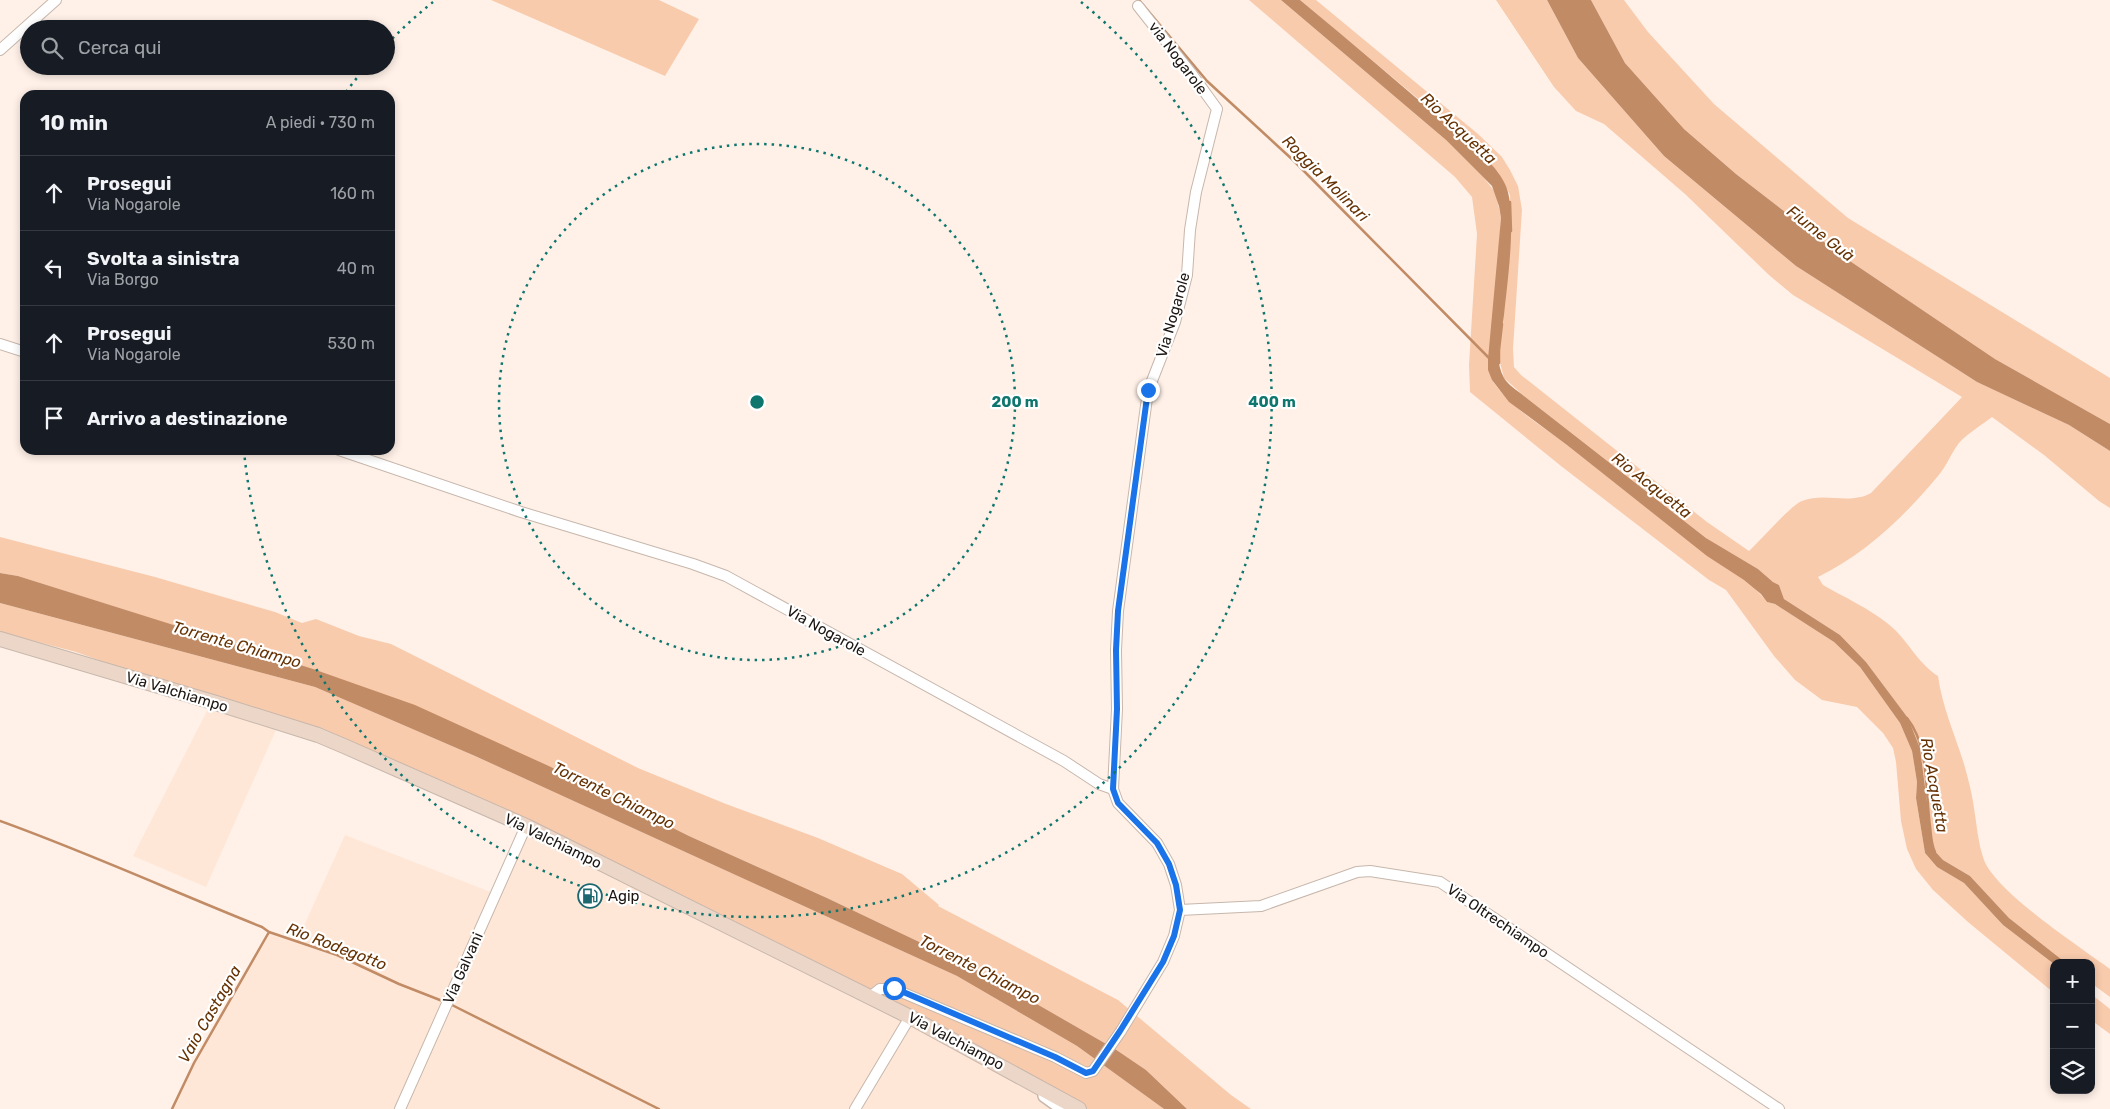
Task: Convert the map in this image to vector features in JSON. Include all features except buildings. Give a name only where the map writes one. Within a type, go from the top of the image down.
[{"type":"main road","name":"Via Valchiampo","points":[[0,639],[318,735],[526,826],[910,1017],[1079,1109]]},
{"type":"street","points":[[34,20],[56,0]]},
{"type":"street","name":"via Nogarole","points":[[1138,6],[1191,73],[1216,110]]},
{"type":"street","points":[[0,50],[20,32]]},
{"type":"street","name":"Via Nogarole","points":[[354,455],[521,512],[693,564],[726,576],[1064,761],[1099,784],[1113,789],[1117,709],[1116,650],[1118,611],[1148,390],[1175,322],[1187,276],[1190,230],[1196,192],[1216,110]]},
{"type":"street","points":[[0,344],[20,350]]},
{"type":"street","points":[[870,997],[880,989],[894,988],[1055,1057],[1086,1073],[1093,1071],[1163,962],[1174,936],[1180,910],[1176,885],[1169,864],[1157,843],[1118,803],[1113,789]]},
{"type":"street","name":"Via Galvani","points":[[400,1109],[526,826]]},
{"type":"street","name":"Via Oltrechiampo","points":[[1180,910],[1261,906],[1357,872],[1370,871],[1440,882],[1779,1109]]},
{"type":"street","points":[[855,1109],[910,1017]]},
{"type":"street","points":[[1015,1073],[1062,1109]]},
{"type":"shaded area","points":[[491,0],[659,0],[699,19],[665,76]]},
{"type":"shaded area","points":[[1249,0],[1281,0],[1446,140],[1483,177],[1496,193],[1501,218],[1492,380],[1518,409],[1696,545],[1734,571],[1767,602],[1775,604],[1834,642],[1860,667],[1900,723],[1912,751],[1917,782],[1916,798],[1925,853],[1937,867],[1964,883],[2003,925],[2050,961],[2050,990],[1968,922],[1933,890],[1916,869],[1907,849],[1901,821],[1893,748],[1883,733],[1857,707],[1822,700],[1795,680],[1774,656],[1726,590],[1709,580],[1561,466],[1470,392],[1469,365],[1477,234],[1472,197],[1455,177]]},
{"type":"shaded area","points":[[1281,0],[1300,0],[1482,155],[1501,176],[1509,196],[1511,211],[1509,267],[1498,355],[1501,370],[1506,381],[1706,538],[1758,569],[1779,585],[1784,599],[1840,635],[1866,662],[1908,718],[1920,748],[1933,849],[1943,860],[1970,876],[2009,918],[2061,959],[2050,959],[2050,961],[2003,925],[1964,883],[1937,867],[1925,853],[1916,798],[1917,782],[1912,751],[1900,723],[1860,667],[1834,642],[1775,604],[1767,602],[1761,594],[1744,580],[1707,556],[1567,445],[1509,402],[1492,380],[1488,370],[1488,359],[1501,218],[1499,206],[1492,186],[1446,140]]},
{"type":"shaded area","points":[[1300,0],[1316,0],[1478,134],[1502,157],[1510,170],[1518,186],[1522,210],[1513,349],[1514,367],[1521,375],[1707,522],[1749,551],[1783,516],[1802,501],[1820,498],[1855,498],[1871,493],[1962,397],[1793,295],[1769,275],[1685,194],[1604,124],[1576,111],[1554,87],[1496,0],[1547,0],[1578,58],[1664,156],[1796,266],[1977,382],[2069,425],[2110,451],[2110,508],[2044,455],[1992,417],[1959,443],[1941,472],[1926,491],[1883,533],[1852,557],[1818,577],[1823,585],[1887,623],[1924,664],[1938,676],[1968,780],[1984,860],[1992,873],[2021,903],[2110,969],[2110,997],[2095,986],[2095,959],[2061,959],[2009,918],[1970,876],[1943,860],[1933,849],[1920,748],[1908,718],[1866,662],[1840,635],[1784,599],[1779,585],[1758,569],[1706,538],[1524,396],[1504,378],[1499,359],[1511,222],[1510,195],[1498,172],[1416,97]]},
{"type":"shaded area","points":[[1547,0],[1591,0],[1625,63],[1684,129],[1736,174],[1841,255],[1995,359],[2110,424],[2110,451],[2069,425],[1977,382],[1796,266],[1664,156],[1578,58]]},
{"type":"shaded area","points":[[1591,0],[1624,0],[1648,32],[1714,104],[1848,218],[2110,378],[2110,424],[1995,359],[1841,255],[1736,174],[1684,129],[1625,63]]},
{"type":"shaded area","points":[[0,537],[155,577],[275,612],[302,623],[316,619],[359,636],[391,644],[638,768],[726,804],[818,838],[902,874],[938,906],[1118,1000],[1231,1095],[1251,1109],[1187,1109],[1146,1070],[1115,1049],[976,969],[827,898],[689,836],[551,767],[222,641],[18,576],[0,573]]},
{"type":"shaded area","points":[[0,573],[18,576],[313,669],[415,705],[551,767],[689,836],[827,898],[976,969],[1115,1049],[1146,1070],[1187,1109],[1164,1109],[1077,1046],[957,976],[475,756],[315,687],[0,603]]},
{"type":"shaded area","points":[[0,603],[315,687],[475,756],[957,976],[1077,1046],[1164,1109],[1083,1109],[406,769],[76,652],[0,632]]},
{"type":"shaded area","points":[[212,701],[280,721],[206,887],[133,856]]},
{"type":"shaded area","points":[[523,827],[1083,1109],[172,1109],[193,1063],[268,932],[297,941],[345,835],[493,893]]},
{"type":"shaded area","points":[[2095,997],[2110,1009],[2110,1034],[2095,1023]]},
{"type":"waterway","name":"Roggia Molinari","points":[[1139,0],[1207,81],[1294,161],[1489,358]]},
{"type":"waterway","name":"Rio Acquetta","points":[[1510,202],[1511,231]]},
{"type":"waterway","name":"Rio Acquetta","points":[[1499,363],[1502,324]]},
{"type":"waterway","name":"Rio Acquetta","points":[[1907,718],[1920,742],[1923,756],[1931,839],[1935,852]]},
{"type":"waterway","name":"Rio Rodegotto","points":[[0,821],[99,859],[262,927],[269,932],[337,955],[399,984],[445,1002]]},
{"type":"waterway","name":"Vaio Castagna","points":[[172,1109],[194,1063],[269,932]]},
{"type":"waterway","name":"Rio Rodegotto","points":[[450,1004],[659,1109]]},
{"type":"place","name":"Agip","points":[[590,896]]},
{"type":"route","points":[[894,988],[1055,1057],[1086,1073],[1093,1071],[1163,962],[1174,936],[1180,910],[1176,885],[1169,864],[1157,843],[1118,803],[1113,789],[1117,709],[1116,650],[1118,611],[1148,390]]},
{"type":"water label","name":"Fiume Guà","points":[[1821,233]]},
{"type":"water label","name":"Torrente Chiampo","points":[[237,644]]},
{"type":"water label","name":"Torrente Chiampo","points":[[614,795]]},
{"type":"water label","name":"Torrente Chiampo","points":[[980,969]]}]
